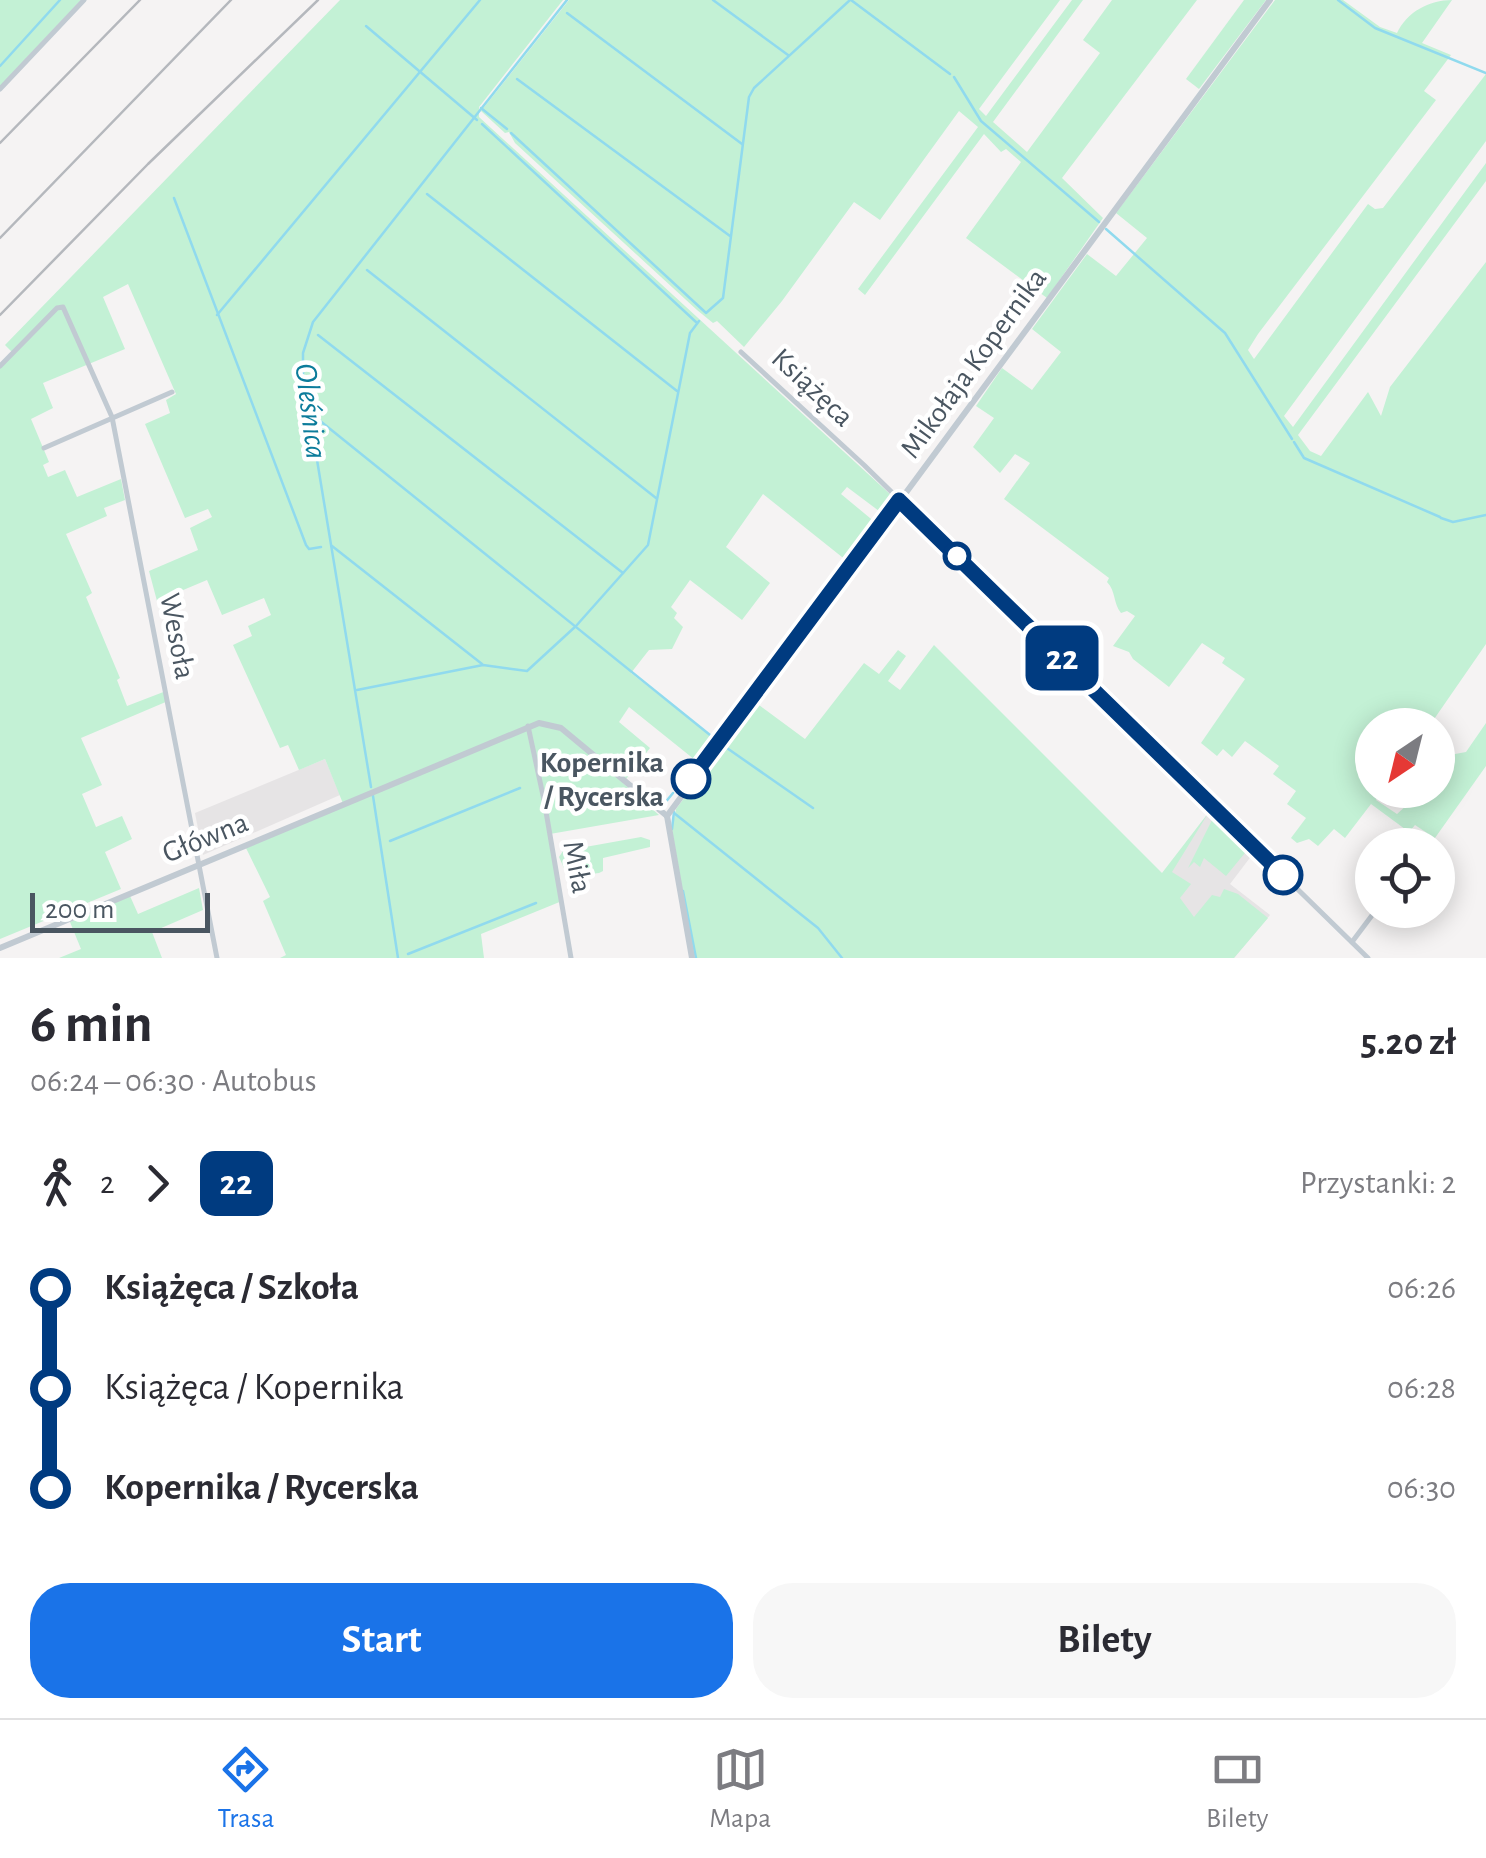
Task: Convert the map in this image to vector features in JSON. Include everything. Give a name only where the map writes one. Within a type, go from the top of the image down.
[{"type":"street","points":[[0,89],[84,0]]},
{"type":"street","name":"Mikołaja Kopernika","points":[[667,816],[1270,0]]},
{"type":"street","name":"Wesoła","points":[[0,366],[57,308],[63,307],[112,416],[216,958]]},
{"type":"street","name":"Książęca","points":[[742,352],[1368,958]]},
{"type":"street","points":[[44,448],[172,392]]},
{"type":"street","points":[[528,726],[548,722],[561,728],[667,816],[692,958]]},
{"type":"street","name":"Główna","points":[[0,948],[528,726]]},
{"type":"street","name":"Miła","points":[[528,726],[571,958]]},
{"type":"street","points":[[1352,942],[1362,928]]},
{"type":"shaded area","points":[[325,759],[340,795],[203,855],[195,813]]},
{"type":"shaded area","points":[[1209,812],[1252,855],[1230,884],[1270,915],[1234,958],[1200,958],[1135,912]]},
{"type":"green space","points":[[0,0],[81,0],[0,86]]},
{"type":"green space","points":[[340,0],[563,0],[479,107],[479,117],[891,495],[893,501],[883,514],[847,487],[841,494],[876,523],[847,561],[763,494],[726,547],[770,583],[742,620],[690,580],[671,607],[677,613],[674,618],[683,627],[672,649],[649,650],[631,673],[711,736],[695,760],[629,707],[619,722],[650,748],[623,783],[659,815],[550,834],[562,901],[481,934],[484,958],[280,958],[286,955],[263,901],[270,897],[246,848],[344,806],[325,759],[299,770],[288,745],[280,748],[233,645],[252,636],[248,626],[271,615],[264,598],[222,615],[207,580],[157,601],[149,571],[198,550],[190,528],[212,517],[208,509],[185,518],[145,424],[170,413],[166,400],[176,394],[128,284],[103,297],[125,349],[43,383],[53,408],[31,419],[49,462],[43,465],[48,477],[65,470],[77,497],[121,479],[125,500],[104,508],[107,516],[66,534],[92,593],[86,597],[120,678],[117,680],[127,706],[166,691],[168,701],[81,738],[102,785],[82,794],[96,827],[122,816],[132,839],[105,852],[121,889],[0,939],[0,367],[14,354],[5,345]]},
{"type":"green space","points":[[569,0],[1060,0],[979,109],[986,116],[1072,0],[1083,0],[993,122],[1027,152],[1100,53],[1083,40],[1112,0],[1197,0],[1062,178],[1103,218],[1047,298],[966,238],[1021,162],[1006,149],[1001,152],[984,134],[865,295],[858,289],[978,127],[959,111],[880,220],[854,202],[744,347],[717,321],[713,323],[697,310],[515,143],[509,132],[505,133],[481,111]]},
{"type":"green space","points":[[1244,0],[1266,0],[1199,89],[1186,79]]},
{"type":"green space","points":[[1275,0],[1343,0],[1380,27],[1397,33],[1420,9],[1452,0],[1422,43],[1451,55],[1424,91],[1436,100],[1248,350],[1254,359],[1368,204],[1375,209],[1383,208],[1486,74],[1486,141],[1284,416],[1293,427],[1486,163],[1486,181],[1298,435],[1310,451],[1321,456],[1368,392],[1381,416],[1390,387],[1486,262],[1486,644],[1442,708],[1355,708],[1355,808],[1368,808],[1345,838],[1334,829],[1318,846],[1309,839],[1297,843],[1291,838],[1306,818],[1287,804],[1296,791],[1273,774],[1279,766],[1245,741],[1232,757],[1223,749],[1217,756],[1201,743],[1245,679],[1222,663],[1225,658],[1202,643],[1169,687],[1129,652],[1113,646],[1135,616],[1127,611],[1121,613],[1107,582],[1109,578],[1004,499],[1030,463],[1015,454],[1000,473],[973,447],[994,418],[976,406],[1002,368],[1032,390],[1061,352],[1032,329],[1087,254],[1116,276],[1147,238],[1116,213]]},
{"type":"green space","points":[[934,645],[1162,873],[1209,812],[1172,872],[1191,884],[1180,898],[1194,917],[1212,895],[1220,897],[1224,889],[1238,894],[1268,918],[1234,958],[694,958],[672,830],[676,809],[755,702],[805,739],[864,663],[879,674],[898,650],[906,656],[888,681],[900,690]]},
{"type":"green space","points":[[1486,723],[1486,766],[1442,828],[1415,825],[1404,828],[1376,808],[1388,808],[1397,814],[1404,808],[1455,808],[1455,754],[1466,752]]},
{"type":"green space","points":[[1215,814],[1249,848],[1226,876],[1204,858],[1200,867],[1194,862],[1188,868]]},
{"type":"green space","points":[[641,837],[650,840],[650,847],[603,858],[603,871],[599,873],[568,877],[559,857],[563,851]]},
{"type":"green space","points":[[199,888],[203,910],[152,932],[162,958],[59,958],[81,949],[70,922],[130,896],[138,914]]},
{"type":"waterway","points":[[0,66],[60,0]]},
{"type":"waterway","points":[[217,315],[480,0]]},
{"type":"waterway","name":"Oleśnica","points":[[371,787],[303,375],[303,353],[313,322],[567,0]]},
{"type":"waterway","points":[[713,0],[788,55]]},
{"type":"waterway","points":[[706,313],[723,298],[749,97],[754,88],[850,0]]},
{"type":"waterway","points":[[851,0],[950,74]]},
{"type":"waterway","points":[[1338,0],[1375,28],[1486,73]]},
{"type":"waterway","points":[[567,13],[742,144]]},
{"type":"waterway","points":[[366,26],[477,120]]},
{"type":"waterway","points":[[954,77],[981,121],[1099,222]]},
{"type":"waterway","points":[[517,79],[730,236]]},
{"type":"waterway","points":[[481,108],[507,129]]},
{"type":"waterway","points":[[482,124],[696,322]]},
{"type":"waterway","points":[[511,133],[705,312]]},
{"type":"waterway","points":[[427,194],[677,391]]},
{"type":"waterway","points":[[174,198],[306,545],[309,549],[321,547]]},
{"type":"waterway","points":[[1106,229],[1225,333],[1292,439]]},
{"type":"waterway","points":[[367,270],[656,498]]},
{"type":"waterway","points":[[357,690],[483,665],[527,671],[576,626],[648,545],[690,333],[699,321]]},
{"type":"waterway","points":[[318,335],[623,573]]},
{"type":"waterway","points":[[319,420],[715,739]]},
{"type":"waterway","points":[[1294,442],[1304,458],[1440,517]]},
{"type":"waterway","points":[[1441,518],[1453,522],[1486,515]]},
{"type":"waterway","points":[[332,546],[482,664]]},
{"type":"waterway","points":[[724,746],[813,808]]},
{"type":"waterway","points":[[690,770],[708,747]]},
{"type":"waterway","points":[[678,787],[684,779]]},
{"type":"waterway","points":[[390,841],[520,788]]},
{"type":"waterway","points":[[664,804],[673,793]]},
{"type":"waterway","name":"Oleśnica","points":[[373,796],[398,958]]},
{"type":"waterway","points":[[672,829],[674,812]]},
{"type":"waterway","points":[[674,813],[818,928],[842,958]]},
{"type":"waterway","points":[[683,891],[696,958]]},
{"type":"waterway","points":[[408,954],[536,903]]},
{"type":"railway","points":[[0,143],[140,0]]},
{"type":"railway","points":[[0,238],[231,0]]},
{"type":"railway","points":[[0,315],[148,164],[318,0]]},
{"type":"bus line","name":"22","points":[[691,779],[899,500],[1283,875]]},
{"type":"place","name":"Kopernika / Rycerska","points":[[691,779]]}]
